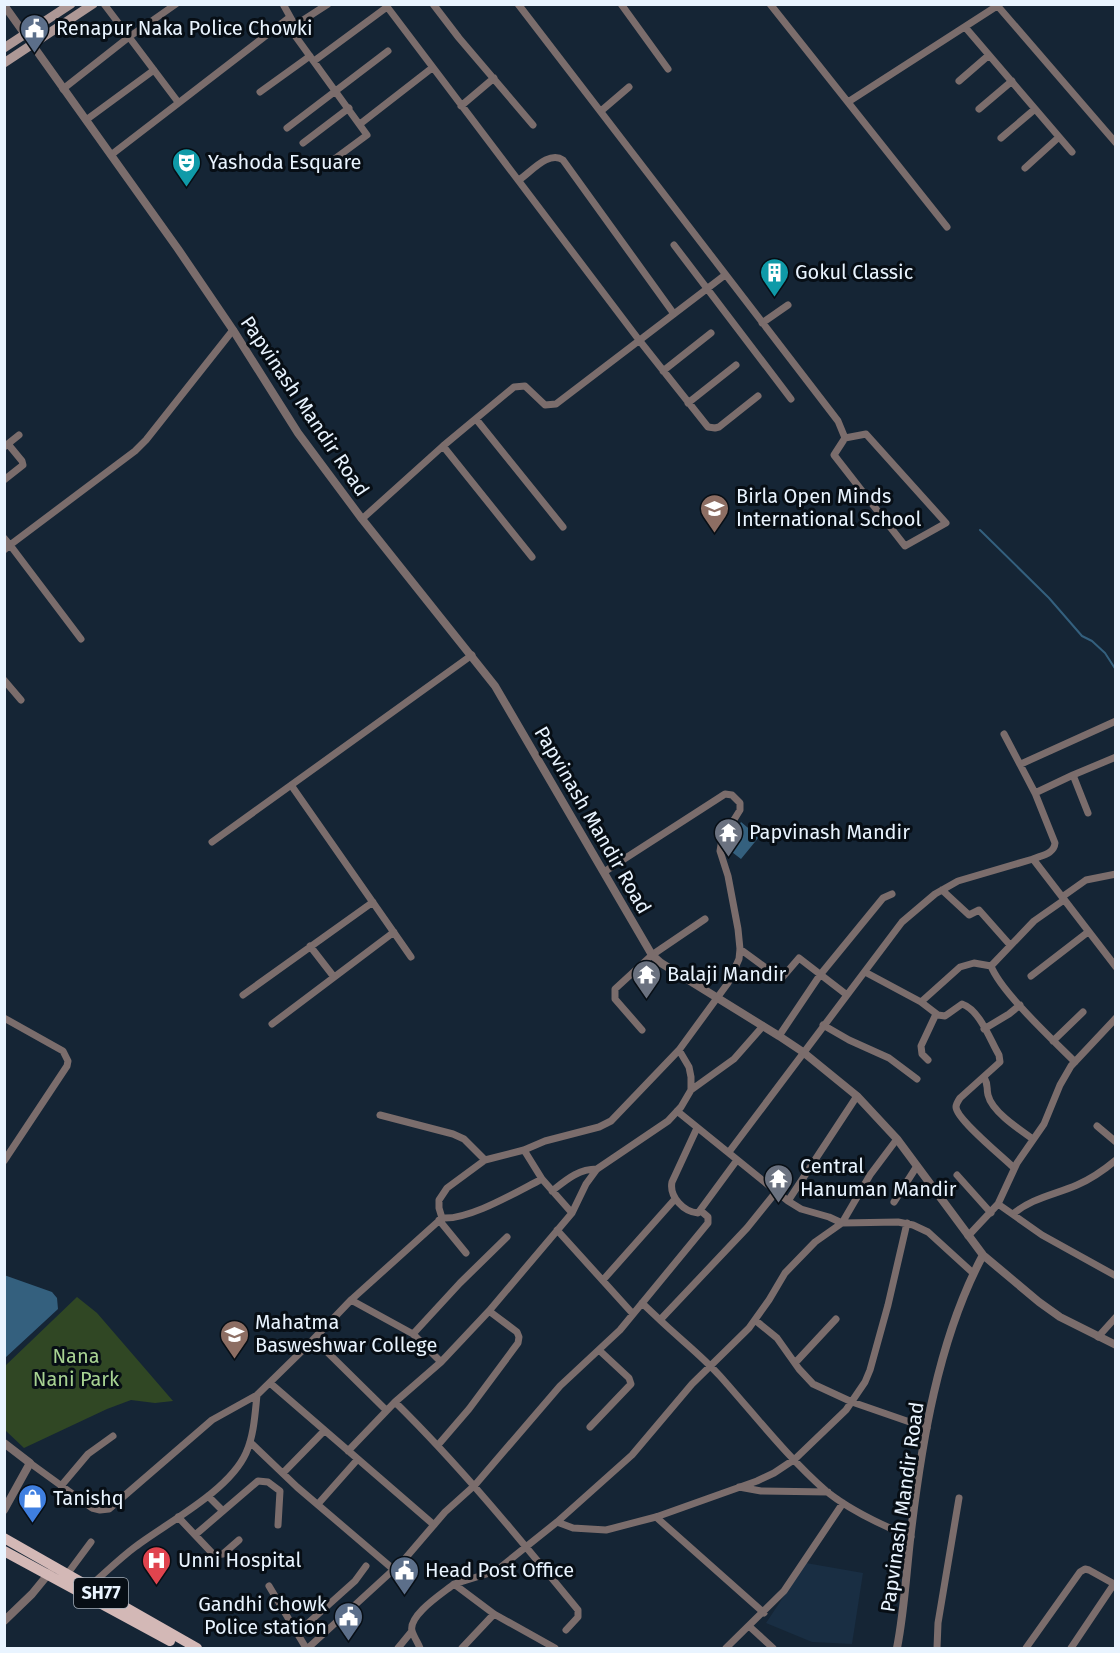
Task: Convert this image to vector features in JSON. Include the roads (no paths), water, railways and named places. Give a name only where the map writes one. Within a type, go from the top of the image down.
[{"type":"main road","points":[[4,48],[71,4]]},
{"type":"main road","points":[[4,63],[93,4]]},
{"type":"main road","name":"SH77","points":[[4,1538],[51,1571],[183,1648]]},
{"type":"main road","name":"SH77","points":[[4,1551],[51,1571],[68,1574],[197,1648]]},
{"type":"street","points":[[104,4],[178,102]]},
{"type":"street","points":[[63,89],[129,37],[176,4]]},
{"type":"street","points":[[283,4],[297,38],[368,135],[325,166]]},
{"type":"street","points":[[434,4],[459,38],[533,125]]},
{"type":"street","points":[[518,4],[838,421],[845,438]]},
{"type":"street","points":[[621,4],[668,69]]},
{"type":"street","points":[[770,4],[948,227]]},
{"type":"street","name":"Papvinash Mandir Road","points":[[4,5],[233,330],[298,433],[362,519],[472,655],[507,704],[652,954],[661,963],[803,1052],[857,1096],[897,1139],[983,1255],[973,1273],[949,1335],[927,1428],[910,1538],[897,1648]]},
{"type":"street","points":[[294,26],[326,5]]},
{"type":"street","points":[[848,102],[997,5],[1116,143]]},
{"type":"street","points":[[260,92],[386,6],[639,340],[708,427],[715,428],[758,396]]},
{"type":"street","points":[[111,155],[290,17]]},
{"type":"street","points":[[965,27],[1072,152]]},
{"type":"street","points":[[287,128],[388,51]]},
{"type":"street","points":[[959,81],[989,55]]},
{"type":"street","points":[[360,124],[432,68]]},
{"type":"street","points":[[86,120],[154,70]]},
{"type":"street","points":[[461,106],[494,78]]},
{"type":"street","points":[[979,109],[1012,81]]},
{"type":"street","points":[[601,111],[629,87]]},
{"type":"street","points":[[303,142],[349,108]]},
{"type":"street","points":[[1001,138],[1035,109]]},
{"type":"street","points":[[1025,168],[1059,137]]},
{"type":"street","points":[[519,180],[551,157],[559,157],[563,160],[674,314]]},
{"type":"street","points":[[674,245],[791,399]]},
{"type":"street","points":[[362,519],[443,446],[514,387],[525,386],[545,405],[556,404],[725,275]]},
{"type":"street","points":[[762,323],[788,305]]},
{"type":"street","points":[[7,548],[135,451],[233,330]]},
{"type":"street","points":[[663,371],[711,333]]},
{"type":"street","points":[[688,403],[736,365]]},
{"type":"street","points":[[476,419],[563,527]]},
{"type":"street","points":[[866,434],[946,523],[906,546],[834,455],[845,438],[866,434]]},
{"type":"street","points":[[4,480],[23,465],[22,461],[6,445],[19,435]]},
{"type":"street","points":[[443,446],[531,556]]},
{"type":"street","points":[[4,538],[7,548],[81,639]]},
{"type":"street","points":[[213,842],[472,655]]},
{"type":"street","points":[[4,680],[21,700]]},
{"type":"street","points":[[1021,764],[1116,721]]},
{"type":"street","points":[[729,1152],[902,922],[942,890],[958,881],[1033,859],[1054,850],[1055,843],[1035,793],[1004,734]]},
{"type":"street","points":[[1035,793],[1116,757]]},
{"type":"street","points":[[1073,775],[1088,813]]},
{"type":"street","points":[[291,785],[411,957]]},
{"type":"street","points":[[466,1253],[440,1219],[439,1208],[442,1194],[447,1188],[484,1160],[599,1127],[611,1121],[679,1050],[718,998],[735,970],[740,949],[730,885],[720,851],[722,840],[740,807],[740,803],[732,795],[725,794],[604,872]]},
{"type":"street","points":[[1033,859],[1116,968]]},
{"type":"street","points":[[991,966],[1034,921],[1086,880],[1116,874]]},
{"type":"street","points":[[942,890],[969,915],[979,910],[1010,945]]},
{"type":"street","points":[[779,1036],[820,975],[883,898],[892,894]]},
{"type":"street","points":[[243,995],[373,902]]},
{"type":"street","points":[[642,1030],[615,999],[614,994],[618,985],[652,954],[705,919]]},
{"type":"street","points":[[272,1024],[394,932]]},
{"type":"street","points":[[1031,976],[1088,932]]},
{"type":"street","points":[[310,946],[334,977]]},
{"type":"street","points":[[740,949],[781,979],[799,958],[847,995]]},
{"type":"street","points":[[921,1002],[960,967],[974,963],[991,966]]},
{"type":"street","points":[[991,966],[994,975],[1020,1005],[1075,1062]]},
{"type":"street","points":[[865,972],[921,1002],[942,1017],[958,1006],[965,1005],[978,1017],[999,1055],[1000,1062],[960,1098],[956,1106],[957,1111],[972,1130],[1014,1168]]},
{"type":"street","points":[[984,1029],[1020,1005]]},
{"type":"street","points":[[1053,1041],[1083,1012]]},
{"type":"street","points":[[928,1060],[920,1050],[936,1014]]},
{"type":"street","points":[[4,1018],[63,1051],[68,1061],[67,1066],[6,1157]]},
{"type":"street","points":[[969,1236],[998,1204],[1014,1168],[1044,1124],[1060,1085],[1075,1062],[1116,1018]]},
{"type":"street","points":[[823,1025],[889,1058],[917,1079]]},
{"type":"street","points":[[348,1452],[386,1410],[441,1362],[489,1311],[572,1213],[586,1184],[597,1169],[677,1112],[691,1090],[734,1059],[763,1026]]},
{"type":"street","points":[[679,1050],[688,1067],[691,1090]]},
{"type":"street","points":[[984,1077],[988,1086],[988,1095],[999,1111],[1033,1139]]},
{"type":"street","points":[[788,1201],[857,1096]]},
{"type":"street","points":[[677,1112],[776,1192],[801,1209],[842,1223],[885,1221],[907,1223],[928,1232],[973,1273]]},
{"type":"street","points":[[380,1115],[453,1134],[464,1139],[484,1160]]},
{"type":"street","points":[[1097,1126],[1116,1142]]},
{"type":"street","points":[[697,1128],[672,1182],[671,1190],[675,1199],[696,1214],[701,1211],[737,1160]]},
{"type":"street","points":[[420,1648],[412,1632],[412,1623],[418,1614],[454,1584],[496,1571],[557,1522],[632,1455],[680,1398],[755,1320],[785,1273],[815,1242],[842,1223],[870,1175],[897,1139]]},
{"type":"street","points":[[524,1150],[542,1179],[572,1213]]},
{"type":"street","points":[[1014,1214],[1032,1201],[1078,1185],[1100,1173],[1116,1160]]},
{"type":"street","points":[[894,1202],[917,1166]]},
{"type":"street","points":[[552,1191],[582,1170],[597,1169]]},
{"type":"street","points":[[957,1175],[991,1213]]},
{"type":"street","points":[[4,1443],[92,1508],[109,1509],[212,1420],[257,1395],[351,1300],[440,1219],[458,1217],[478,1210],[542,1179]]},
{"type":"street","points":[[660,1320],[747,1228],[776,1192]]},
{"type":"street","points":[[603,1281],[675,1199]]},
{"type":"street","points":[[998,1204],[1042,1235],[1116,1276]]},
{"type":"street","points":[[269,1586],[307,1648],[403,1561],[445,1512],[475,1485],[561,1386],[600,1351],[708,1223],[708,1217],[701,1211]]},
{"type":"street","points":[[557,1522],[573,1528],[606,1530],[656,1517],[739,1488],[774,1473],[795,1459],[852,1402],[870,1370],[907,1223]]},
{"type":"street","points":[[557,1230],[633,1314]]},
{"type":"street","points":[[413,1334],[507,1237]]},
{"type":"street","points":[[983,1255],[1060,1317],[1116,1345]]},
{"type":"street","points":[[351,1300],[413,1334],[441,1362]]},
{"type":"street","points":[[642,1303],[710,1366],[828,1492],[843,1503],[910,1538]]},
{"type":"street","points":[[438,1445],[469,1409],[518,1343],[517,1332],[489,1311]]},
{"type":"street","points":[[1098,1337],[1116,1317]]},
{"type":"street","points":[[795,1363],[836,1319]]},
{"type":"street","points":[[755,1320],[777,1338],[813,1384],[852,1402],[927,1428]]},
{"type":"street","points":[[314,1339],[386,1410]]},
{"type":"street","points":[[590,1427],[631,1384],[629,1378],[600,1351]]},
{"type":"street","points":[[270,1383],[434,1525]]},
{"type":"street","points":[[90,1586],[134,1547],[207,1496],[239,1466],[250,1442],[257,1395]]},
{"type":"street","points":[[395,1402],[475,1485],[578,1610],[578,1617],[566,1630]]},
{"type":"street","points":[[278,1525],[280,1491],[286,1476],[324,1431]]},
{"type":"street","points":[[61,1486],[88,1455],[113,1436]]},
{"type":"street","points":[[250,1442],[393,1569]]},
{"type":"street","points":[[318,1504],[357,1460]]},
{"type":"street","points":[[4,1510],[30,1463]]},
{"type":"street","points":[[195,1535],[258,1481],[268,1482],[280,1491]]},
{"type":"street","points":[[739,1488],[761,1491],[828,1492]]},
{"type":"street","points":[[207,1496],[223,1511]]},
{"type":"street","points":[[937,1648],[940,1612],[959,1498]]},
{"type":"street","points":[[726,1648],[764,1613],[790,1583],[843,1503]]},
{"type":"street","points":[[178,1517],[211,1553],[223,1554],[239,1540]]},
{"type":"street","points":[[656,1517],[764,1613]]},
{"type":"street","points":[[68,1574],[91,1542]]},
{"type":"street","points":[[297,1633],[360,1576],[366,1566]]},
{"type":"street","points":[[1026,1648],[1080,1572],[1085,1569],[1115,1584],[1071,1648]]},
{"type":"street","points":[[4,1621],[51,1571]]},
{"type":"street","points":[[454,1584],[495,1614],[550,1647]]},
{"type":"street","points":[[462,1648],[495,1614]]},
{"type":"street","points":[[750,1627],[773,1648]]},
{"type":"street","points":[[398,1648],[412,1632]]},
{"type":"waterway","points":[[980,530],[1049,598],[1082,636],[1092,641],[1105,653],[1116,670]]},
{"type":"place","name":"Renapur Naka Police Chowki","points":[[35,54]]},
{"type":"place","name":"Yashoda Esquare","points":[[187,188]]},
{"type":"place","name":"Gokul Classic","points":[[774,298]]},
{"type":"place","name":"Birla Open Minds International School","points":[[715,534]]},
{"type":"place","name":"Papvinash Mandir","points":[[728,858]]},
{"type":"place","name":"Balaji Mandir","points":[[646,1000]]},
{"type":"place","name":"Central Hanuman Mandir","points":[[779,1204]]},
{"type":"place","name":"Mahatma Basweshwar College","points":[[234,1360]]},
{"type":"place","name":"Tanishq","points":[[32,1524]]},
{"type":"place","name":"Unni Hospital","points":[[157,1586]]},
{"type":"place","name":"Head Post Office","points":[[404,1596]]},
{"type":"place","name":"Gandhi Chowk Police station","points":[[348,1642]]},
{"type":"park label","name":"Nana Nani Park","points":[[76,1368]]}]
